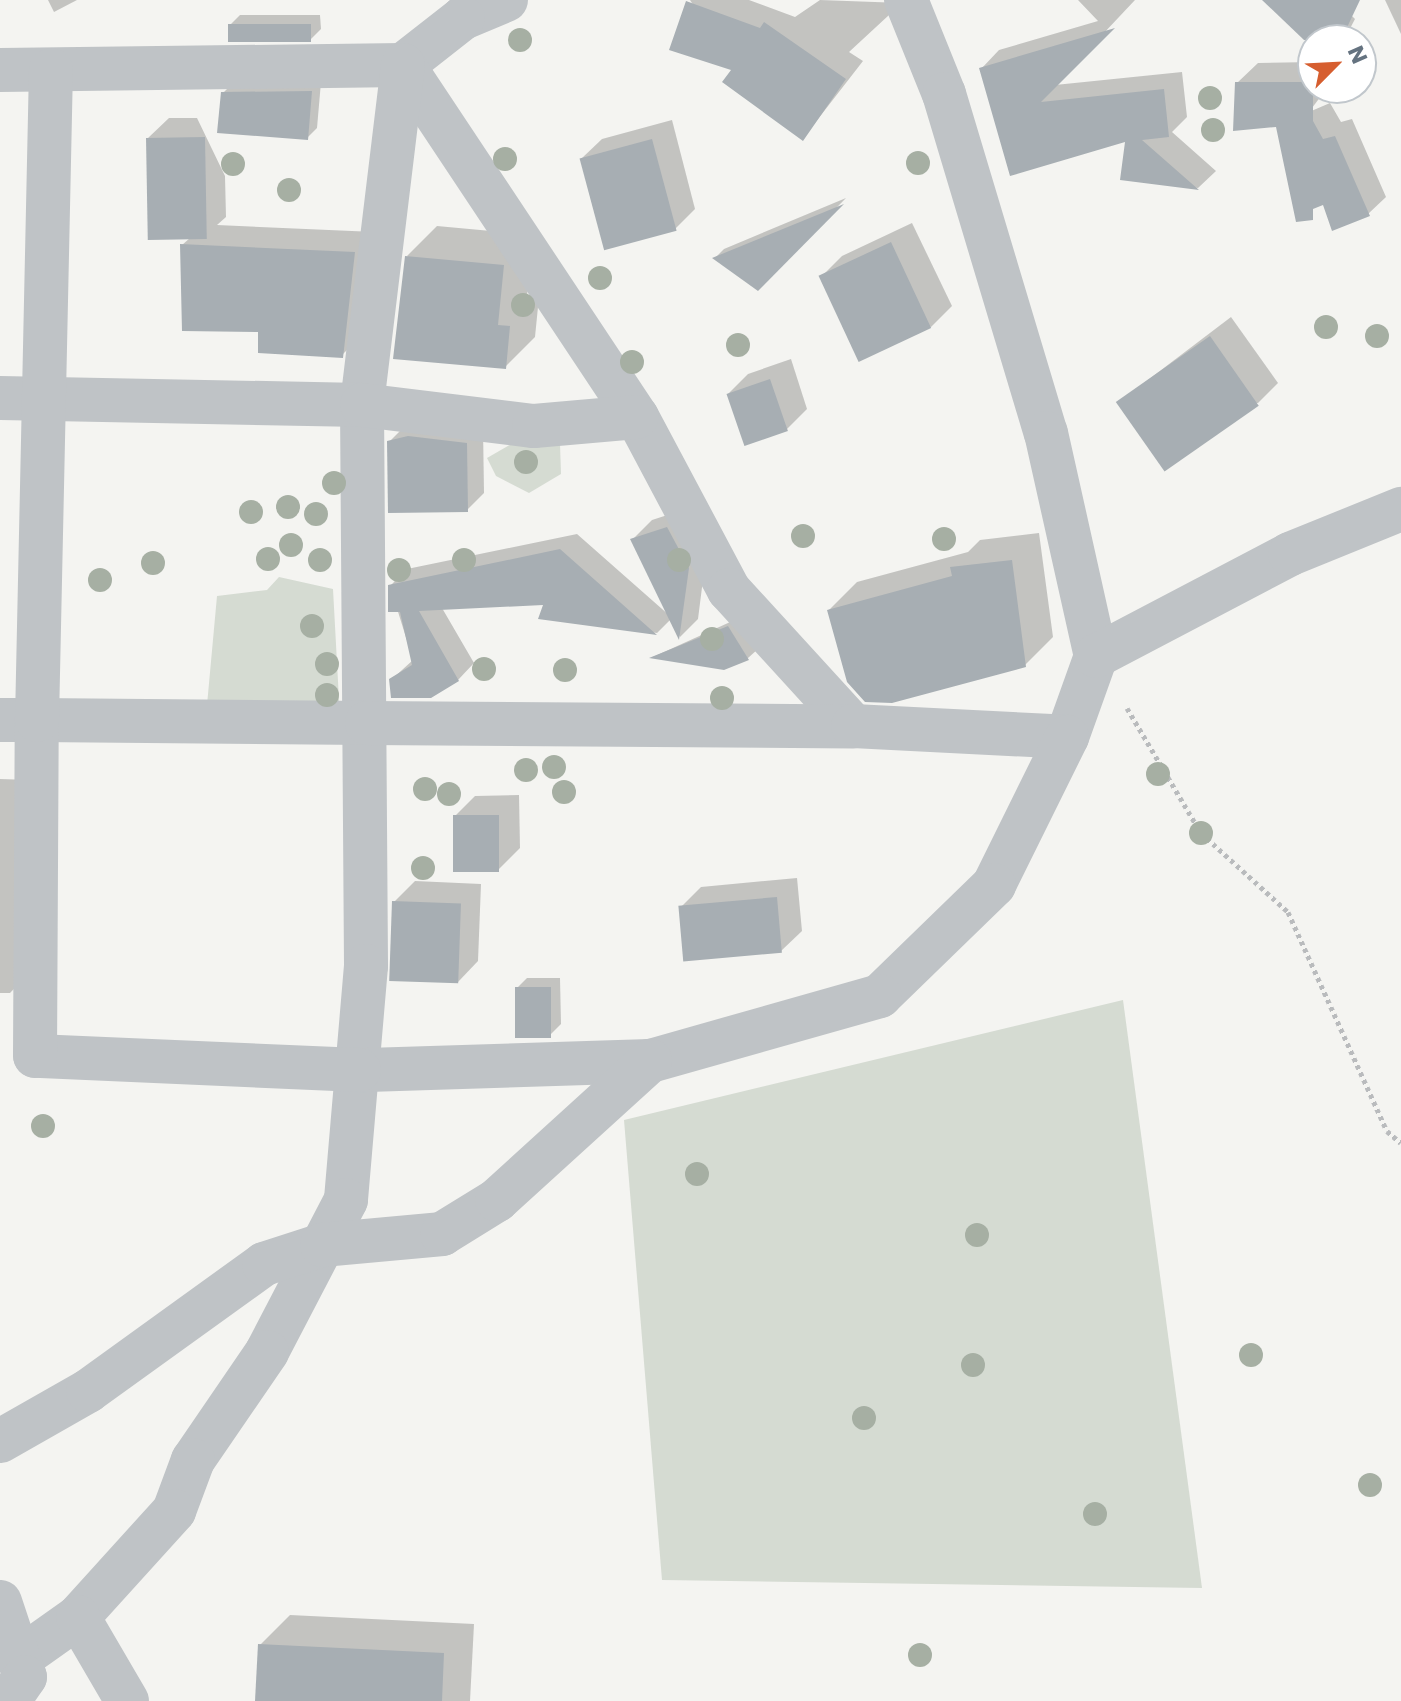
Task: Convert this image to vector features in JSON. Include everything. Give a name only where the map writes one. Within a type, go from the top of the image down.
[{"type":"street","points":[[0,70],[403,65],[463,18],[506,0]]},
{"type":"street","points":[[51,70],[43,399],[18,720],[18,1055],[359,1070],[650,1061],[880,996],[994,885],[1067,737],[1096,656],[1046,433],[944,94],[912,3]]},
{"type":"street","points":[[23,1656],[78,1617],[174,1511],[193,1460],[267,1352],[346,1200],[359,1070],[367,723],[362,405],[403,65]]},
{"type":"street","points":[[403,65],[637,417],[729,590],[853,726]]},
{"type":"street","points":[[0,398],[362,405],[534,426],[637,417]]},
{"type":"street","points":[[1096,656],[1290,554],[1401,509]]},
{"type":"street","points":[[18,720],[853,726],[1067,737]]},
{"type":"street","points":[[0,1441],[88,1391],[264,1264],[322,1245],[442,1234],[497,1200],[650,1061]]},
{"type":"street","points":[[0,1602],[23,1656],[25,1677],[8,1701]]},
{"type":"street","points":[[78,1617],[127,1701]]},
{"type":"path","points":[[1096,656],[1201,833],[1288,912],[1387,1131],[1401,1143]]},
{"type":"shaded area","points":[[515,442],[560,444],[561,474],[529,493],[496,476],[487,458]]},
{"type":"shaded area","points":[[279,577],[333,589],[340,718],[207,705],[217,596],[267,590]]},
{"type":"shaded area","points":[[1123,1000],[1202,1588],[662,1580],[624,1120]]},
{"type":"building","points":[[1262,0],[1360,0],[1349,24],[1297,24],[1297,33]]},
{"type":"building","points":[[686,1],[760,28],[764,22],[846,79],[803,141],[722,82],[731,70],[669,50]]},
{"type":"building","points":[[228,24],[311,24],[311,42],[228,42]]},
{"type":"building","points":[[1115,28],[1041,102],[1164,89],[1169,137],[1142,140],[1199,190],[1120,180],[1125,142],[1010,176],[979,68]]},
{"type":"building","points":[[1235,82],[1297,82],[1297,104],[1313,104],[1313,121],[1323,139],[1335,136],[1370,216],[1332,231],[1323,205],[1313,209],[1313,220],[1296,222],[1276,127],[1233,131]]},
{"type":"building","points":[[312,91],[308,140],[217,133],[221,92]]},
{"type":"building","points":[[205,137],[207,239],[148,240],[146,138]]},
{"type":"building","points":[[652,139],[677,231],[604,250],[580,158]]},
{"type":"building","points":[[844,204],[758,291],[712,258]]},
{"type":"building","points":[[891,242],[931,328],[859,362],[818,276]]},
{"type":"building","points":[[180,244],[355,252],[343,358],[258,353],[258,332],[182,331]]},
{"type":"building","points":[[405,256],[504,265],[498,325],[510,326],[506,369],[393,359]]},
{"type":"building","points":[[1210,336],[1259,406],[1165,472],[1116,402]]},
{"type":"building","points":[[770,379],[788,431],[744,446],[727,394]]},
{"type":"building","points":[[408,436],[467,443],[468,512],[388,513],[387,441]]},
{"type":"building","points":[[667,527],[689,568],[679,640],[630,539]]},
{"type":"building","points":[[560,549],[657,635],[538,619],[543,605],[419,611],[459,681],[431,698],[391,698],[389,679],[412,665],[400,612],[388,612],[388,585]]},
{"type":"building","points":[[1012,560],[1026,667],[892,703],[865,702],[847,682],[827,610],[952,576],[950,567]]},
{"type":"building","points":[[728,626],[749,660],[724,670],[649,658]]},
{"type":"building","points":[[453,815],[499,815],[499,872],[453,872]]},
{"type":"building","points":[[777,897],[782,953],[683,961],[678,906]]},
{"type":"building","points":[[392,901],[461,903],[458,983],[389,981]]},
{"type":"building","points":[[515,987],[551,987],[551,1038],[515,1038]]},
{"type":"building","points":[[258,1644],[444,1653],[442,1701],[255,1701]]}]
